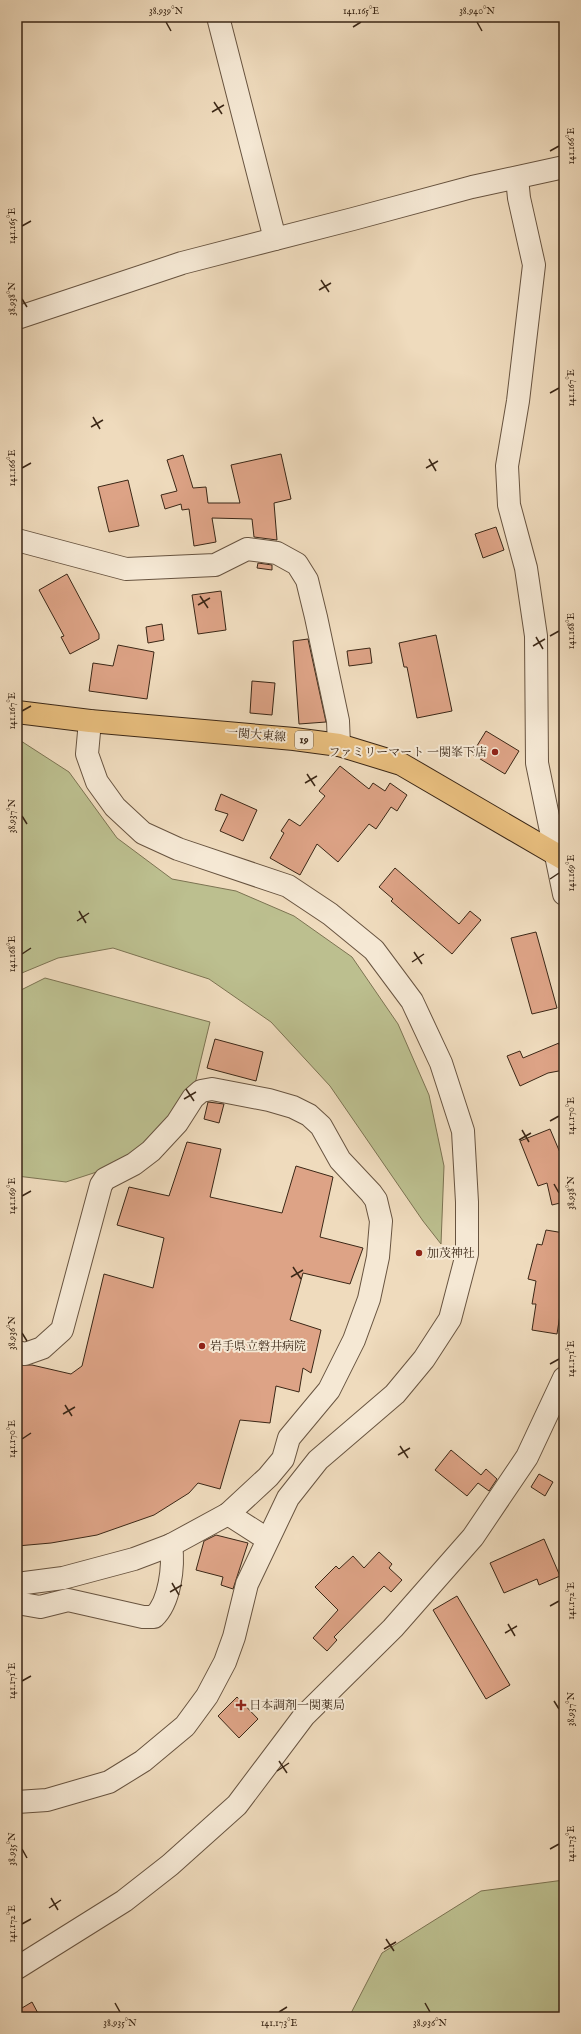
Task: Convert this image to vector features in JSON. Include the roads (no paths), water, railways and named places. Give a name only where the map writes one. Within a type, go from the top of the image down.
[{"type":"main road","name":"一関大東線","points":[[17,712],[90,721],[294,738],[339,745],[401,764],[561,857]]},
{"type":"street","points":[[218,17],[275,239]]},
{"type":"street","points":[[17,318],[182,263],[472,187],[564,167]]},
{"type":"street","points":[[517,178],[519,198],[534,265],[518,401],[507,466],[509,505],[526,568],[536,636],[536,764],[561,857],[564,894]]},
{"type":"street","points":[[17,540],[126,569],[214,565],[247,549],[277,553],[296,564],[307,580],[316,617],[338,721],[339,745]]},
{"type":"street","points":[[17,1802],[47,1800],[109,1782],[143,1761],[185,1726],[207,1696],[225,1662],[234,1637],[247,1584],[288,1498],[318,1460],[395,1394],[424,1359],[450,1319],[467,1254],[467,1202],[463,1131],[441,1063],[412,1001],[374,950],[330,914],[288,886],[186,852],[143,833],[115,807],[97,782],[87,754],[90,721]]},
{"type":"street","points":[[17,1352],[25,1354],[42,1348],[62,1330],[101,1184],[105,1179],[134,1164],[151,1151],[177,1123],[193,1098],[201,1091],[212,1089],[269,1100],[293,1107],[308,1115],[321,1126],[340,1160],[371,1192],[376,1200],[381,1222],[378,1257],[369,1299],[354,1340],[329,1390],[289,1438],[282,1459],[268,1477],[228,1514],[171,1545],[134,1559],[98,1570],[63,1578],[17,1584]]},
{"type":"street","points":[[17,1968],[124,1901],[170,1865],[237,1805],[304,1716],[393,1628],[473,1537],[527,1457],[564,1378]]},
{"type":"street","points":[[228,1514],[268,1539]]},
{"type":"street","points":[[17,1603],[40,1607],[68,1600],[143,1617],[154,1617],[162,1610],[171,1575],[173,1561],[171,1545]]},
{"type":"place","name":"ファミリーマート 一関峯下店","points":[[495,752]]},
{"type":"place","name":"加茂神社","points":[[419,1253]]},
{"type":"place","name":"岩手県立磐井病院","points":[[202,1346]]},
{"type":"place","name":"日本調剤一関薬局","points":[[241,1705]]}]
